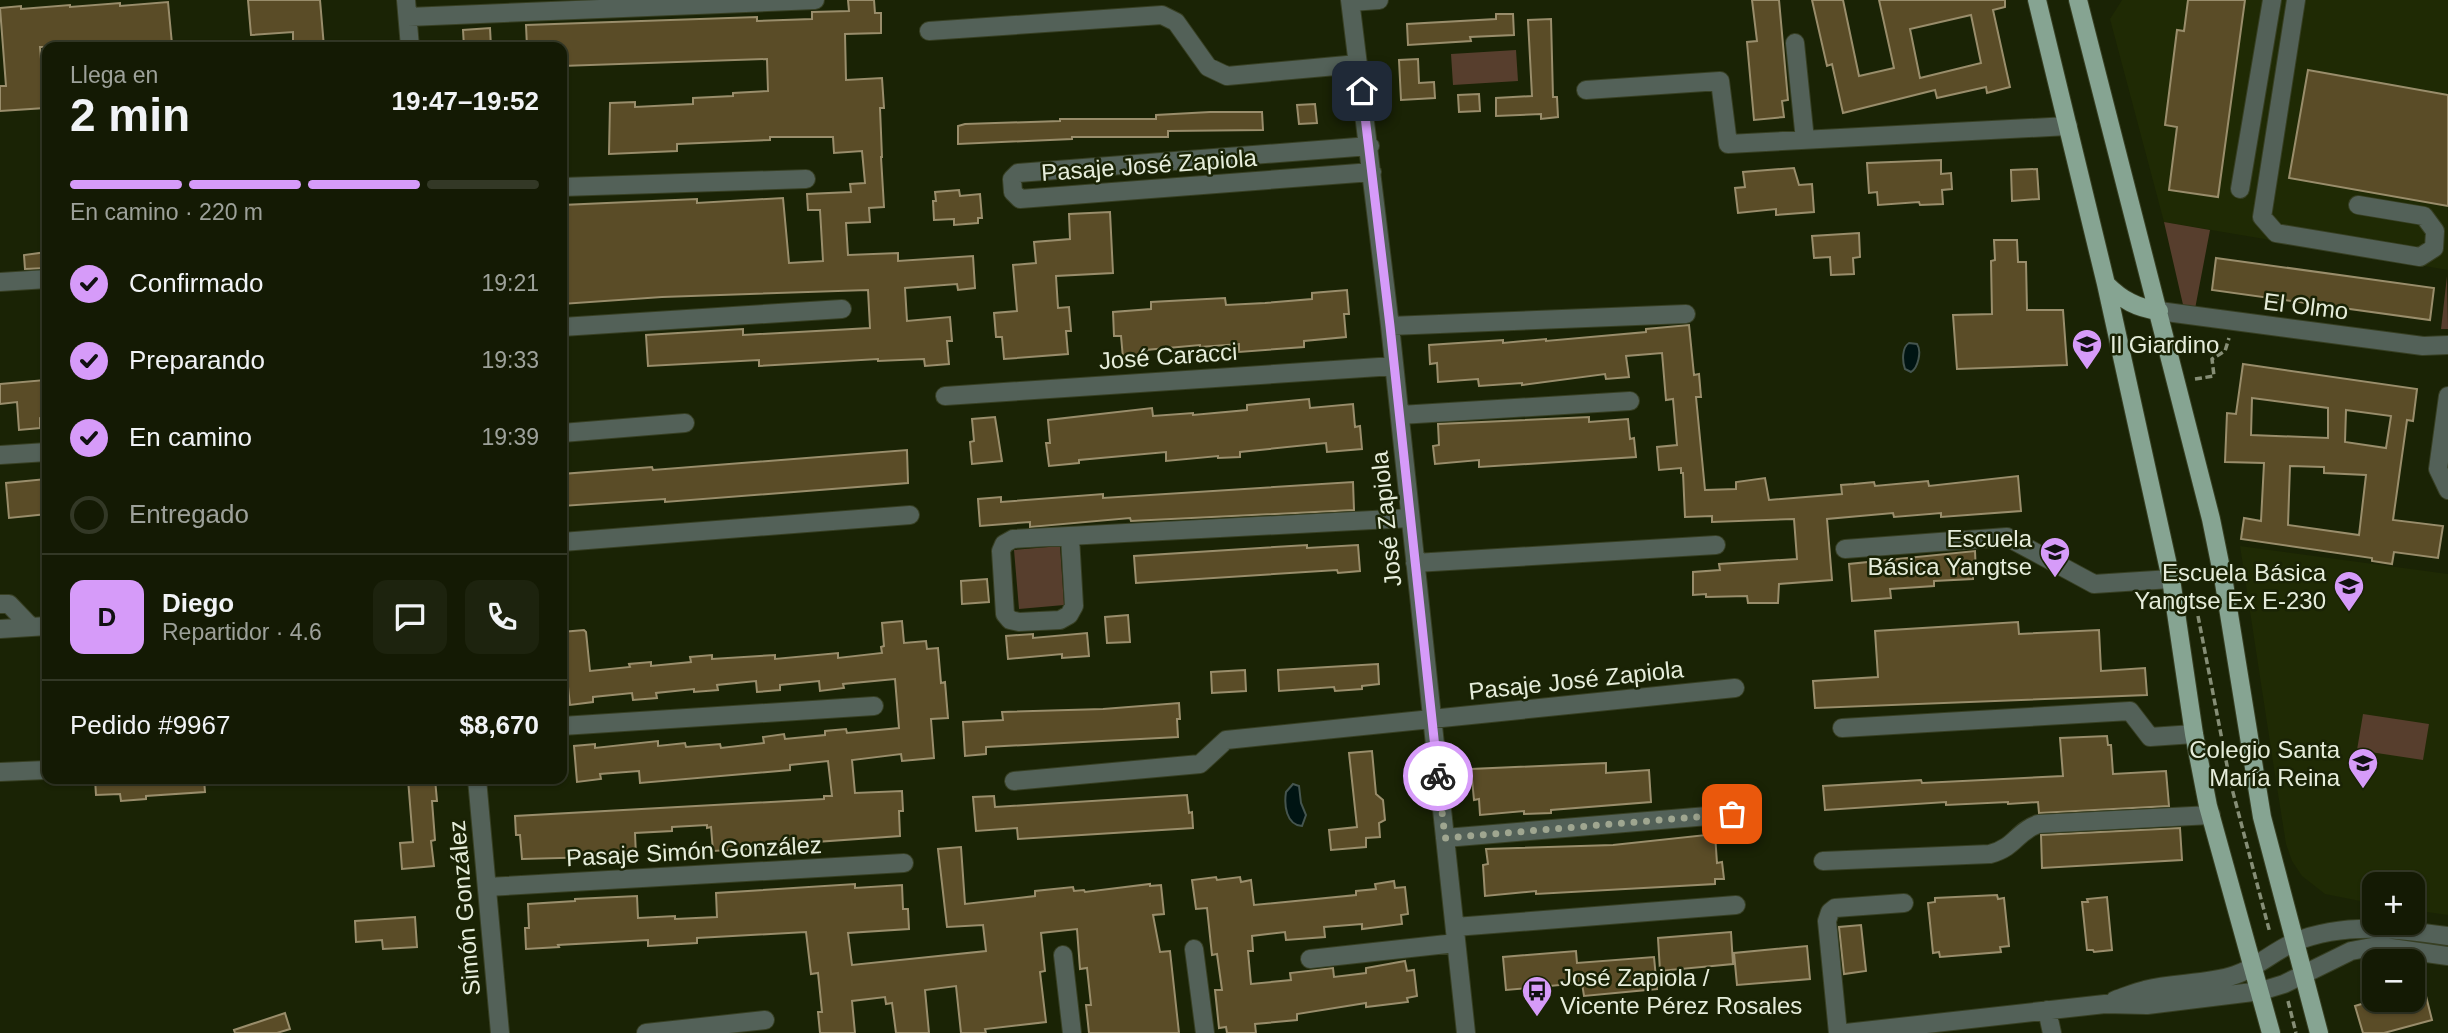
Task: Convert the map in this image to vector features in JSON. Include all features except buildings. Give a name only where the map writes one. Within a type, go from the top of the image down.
[{"type":"main road","points":[[2037,0],[2106,285],[2171,579],[2194,734],[2211,816],[2272,1033]]},
{"type":"main road","points":[[2078,0],[2207,506],[2224,583],[2262,817],[2319,1033]]},
{"type":"main road","points":[[2106,285],[2136,306],[2159,311]]},
{"type":"street","points":[[410,42],[407,8],[815,0]]},
{"type":"street","points":[[1350,1],[1379,0]]},
{"type":"street","points":[[2240,190],[2272,0]]},
{"type":"street","points":[[2296,0],[2262,217],[2276,233],[2420,257],[2434,248],[2435,231],[2424,216],[2358,205]]},
{"type":"street","name":"José Zapiola","points":[[1350,1],[1370,146],[1466,1033]]},
{"type":"street","points":[[929,31],[1162,15],[1176,22],[1208,68],[1227,76],[1359,64]]},
{"type":"street","points":[[1795,43],[1805,140]]},
{"type":"street","points":[[1586,90],[1720,81],[1727,144],[2068,126]]},
{"type":"street","name":"Pasaje José Zapiola","points":[[1370,146],[1018,173],[1012,178],[1013,192],[1020,199],[1372,172]]},
{"type":"street","points":[[567,187],[806,179]]},
{"type":"street","points":[[0,282],[42,279]]},
{"type":"street","points":[[567,327],[842,309]]},
{"type":"street","name":"El Olmo","points":[[2159,311],[2423,346],[2448,345]]},
{"type":"street","points":[[1390,326],[1686,314]]},
{"type":"street","name":"José Caracci","points":[[944,396],[1394,366]]},
{"type":"street","points":[[2448,396],[2438,469],[2448,490]]},
{"type":"street","points":[[1400,415],[1630,401]]},
{"type":"street","points":[[567,433],[685,424]]},
{"type":"street","points":[[0,455],[42,452]]},
{"type":"street","points":[[567,542],[910,515]]},
{"type":"street","points":[[1070,537],[1074,606],[1069,615],[1060,620],[1010,620],[1005,614],[1001,551],[1004,544],[1013,539],[1410,518]]},
{"type":"street","points":[[1844,549],[2007,537],[2094,584],[2171,579]]},
{"type":"street","points":[[1415,563],[1716,545]]},
{"type":"street","points":[[0,604],[9,604],[39,627]]},
{"type":"street","points":[[0,629],[39,627]]},
{"type":"street","name":"Pasaje José Zapiola","points":[[1014,781],[1200,764],[1226,740],[1734,688]]},
{"type":"street","points":[[567,726],[874,706]]},
{"type":"street","points":[[1842,728],[2130,711],[2150,737],[2194,734]]},
{"type":"street","points":[[0,772],[42,770]]},
{"type":"street","name":"Simón González","points":[[477,784],[500,1033]]},
{"type":"street","points":[[1445,838],[1732,814]]},
{"type":"street","points":[[1823,861],[1990,854],[2003,851],[2014,844],[2022,833],[2038,824],[2211,816]]},
{"type":"street","name":"Pasaje Simón González","points":[[487,887],[904,863]]},
{"type":"street","points":[[1838,1033],[1827,921],[1830,912],[1835,908],[1904,903]]},
{"type":"street","points":[[1310,959],[1455,935],[1736,905]]},
{"type":"street","points":[[2105,1004],[2146,989],[2208,982],[2254,968],[2275,951],[2296,941],[2342,930],[2376,928],[2448,936]]},
{"type":"street","points":[[1846,1033],[2105,1004],[2147,1005],[2261,991],[2284,984],[2351,951],[2377,946],[2448,956]]},
{"type":"street","points":[[1194,949],[1205,1033]]},
{"type":"street","points":[[1063,955],[1072,1033]]},
{"type":"street","points":[[2047,1010],[2052,1033]]},
{"type":"street","points":[[646,1033],[765,1020]]},
{"type":"path","points":[[2189,380],[2214,376],[2212,359],[2225,351],[2234,322]]},
{"type":"path","points":[[2196,605],[2230,781],[2275,951]]},
{"type":"path","points":[[2284,984],[2296,1033]]},
{"type":"shaded area","points":[[2122,0],[2448,0],[2448,270],[2164,222],[2110,19]]},
{"type":"shaded area","points":[[1516,50],[1518,81],[1453,85],[1451,54]]},
{"type":"shaded area","points":[[2164,222],[2210,230],[2195,309],[2184,309]]},
{"type":"shaded area","points":[[2447,276],[2448,329],[2441,329]]},
{"type":"shaded area","points":[[1909,343],[1917,344],[1919,351],[1917,363],[1911,372],[1905,369],[1903,358]]},
{"type":"shaded area","points":[[1060,546],[1064,605],[1019,609],[1014,550]]},
{"type":"shaded area","name":"Colegio Santa María Reina","points":[[2240,546],[2448,574],[2448,915],[2425,912],[2425,872],[2362,872],[2362,901],[2325,894],[2302,876],[2292,861],[2286,844]]},
{"type":"shaded area","points":[[2363,714],[2429,724],[2423,760],[2357,750]]},
{"type":"shaded area","points":[[1293,784],[1299,786],[1306,815],[1302,826],[1292,822],[1286,808],[1286,792]]},
{"type":"way so far","points":[[1438,776],[1445,838],[1732,814]]},
{"type":"place","name":"Il Giardino","points":[[2087,371]]},
{"type":"place","name":"Escuela Básica Yangtse","points":[[2055,579]]},
{"type":"place","name":"Escuela Básica Yangtse Ex E-230","points":[[2349,613]]},
{"type":"place","name":"Colegio Santa María Reina","points":[[2363,790]]},
{"type":"place","name":"José Zapiola / Vicente Pérez Rosales","points":[[1537,1018]]},
{"type":"route","points":[[1362,91],[1438,776]]}]
